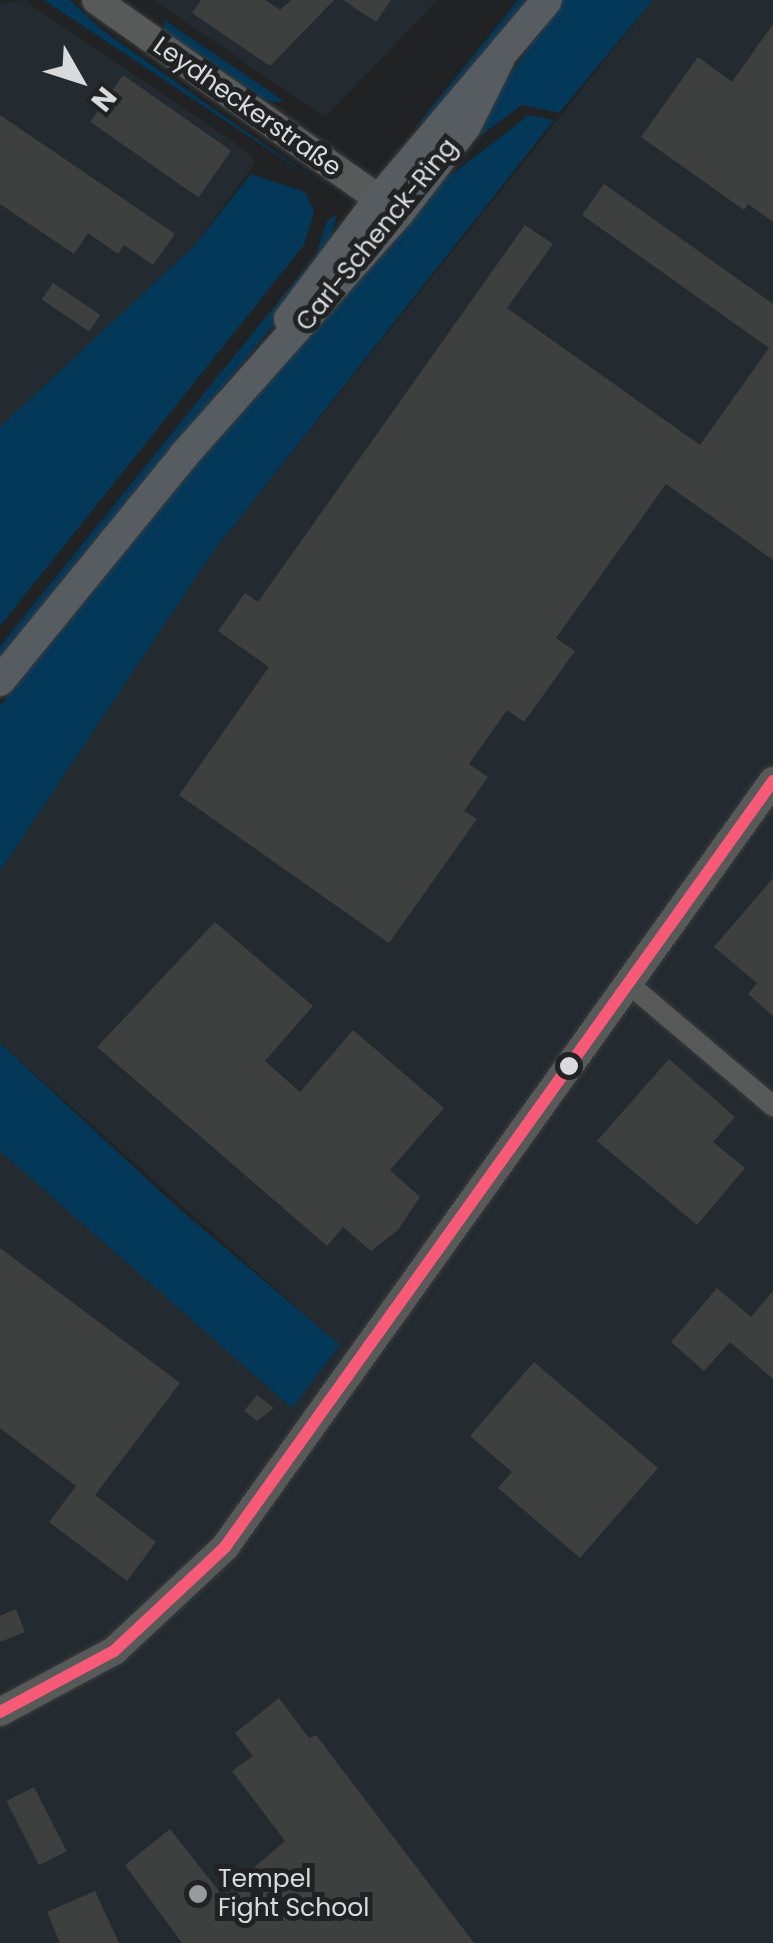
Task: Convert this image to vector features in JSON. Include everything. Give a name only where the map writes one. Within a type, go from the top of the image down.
[{"type":"main road","name":"Carl-Schenck-Ring","points":[[0,681],[389,206],[466,126],[499,60],[546,0]]},
{"type":"street","name":"Leydheckerstraße","points":[[96,0],[389,206]]},
{"type":"street","points":[[0,1712],[114,1651],[225,1547],[773,780]]},
{"type":"street","points":[[629,984],[773,1106]]},
{"type":"shaded area","points":[[24,0],[248,152],[255,163],[194,246],[0,427],[0,4]]},
{"type":"shaded area","points":[[44,0],[70,0],[102,30],[322,185]]},
{"type":"shaded area","points":[[153,0],[438,0],[325,117]]},
{"type":"shaded area","points":[[518,0],[531,0],[421,128],[422,119]]},
{"type":"shaded area","points":[[562,0],[653,0],[559,113],[522,105],[453,156]]},
{"type":"shaded area","points":[[653,0],[773,0],[773,1943],[0,1943],[0,1151],[292,1407],[340,1346],[0,1043],[0,871],[212,553]]},
{"type":"shaded area","points":[[163,19],[281,102],[266,101],[165,31]]},
{"type":"shaded area","points":[[529,115],[554,120],[212,553],[0,871],[0,706],[180,479],[262,390],[443,169],[451,175]]},
{"type":"shaded area","points":[[251,174],[305,192],[314,211],[304,245],[0,626],[0,427],[194,246]]},
{"type":"shaded area","points":[[337,214],[325,261],[0,663],[0,646],[316,255],[327,221]]},
{"type":"shaded area","points":[[0,1043],[175,1205],[340,1345],[292,1408],[0,1151]]},
{"type":"building","points":[[201,0],[265,0],[280,10],[291,0],[334,0],[270,66],[192,13]]},
{"type":"building","points":[[343,0],[391,0],[376,22]]},
{"type":"building","points":[[773,24],[773,222],[748,204],[744,210],[641,137],[698,57],[732,82]]},
{"type":"building","points":[[123,75],[231,151],[198,197],[90,122]]},
{"type":"building","points":[[0,115],[175,234],[153,265],[124,245],[118,254],[88,233],[74,254],[0,204]]},
{"type":"building","points":[[604,184],[773,304],[773,560],[666,484],[556,638],[575,651],[524,722],[507,710],[469,764],[488,777],[464,811],[477,819],[389,943],[179,795],[269,667],[218,631],[245,593],[258,602],[525,225],[553,244],[507,308],[700,445],[769,348],[582,215]]},
{"type":"building","points":[[53,283],[100,315],[89,331],[42,300]]},
{"type":"building","points":[[773,878],[773,1016],[748,994],[757,983],[714,947]]},
{"type":"building","points":[[215,922],[313,1006],[265,1061],[300,1092],[353,1030],[444,1108],[390,1170],[420,1197],[398,1230],[371,1251],[343,1227],[327,1246],[97,1047]]},
{"type":"building","points":[[669,1059],[735,1117],[713,1142],[745,1168],[697,1225],[597,1141]]},
{"type":"building","points":[[0,1248],[180,1383],[95,1495],[156,1542],[127,1581],[49,1522],[76,1486],[0,1428]]},
{"type":"building","points":[[717,1288],[751,1317],[773,1291],[773,1379],[730,1342],[704,1371],[671,1342]]},
{"type":"building","points":[[534,1362],[658,1468],[580,1558],[498,1488],[512,1472],[470,1436]]},
{"type":"building","points":[[257,1395],[274,1408],[257,1421],[244,1411]]},
{"type":"building","points":[[16,1609],[25,1632],[0,1642],[0,1616]]},
{"type":"building","points":[[279,1698],[309,1738],[316,1735],[474,1943],[182,1943],[125,1865],[170,1829],[222,1895],[285,1841],[232,1771],[253,1756],[235,1733]]},
{"type":"building","points":[[34,1787],[67,1851],[39,1865],[6,1801]]},
{"type":"building","points":[[95,1891],[119,1943],[60,1943],[47,1912]]},
{"type":"transit line","points":[[0,1712],[114,1651],[225,1547],[773,781]]},
{"type":"place","name":"Tempel Fight School","points":[[198,1894]]}]
